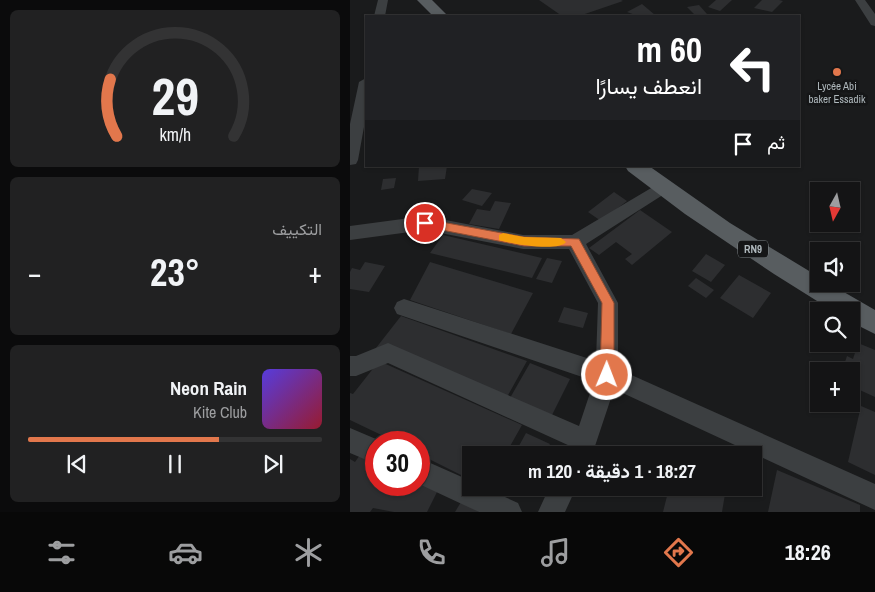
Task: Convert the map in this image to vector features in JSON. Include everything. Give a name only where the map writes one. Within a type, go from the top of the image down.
[{"type":"main road","points":[[424,0],[440,15]]},
{"type":"main road","name":"RN9","points":[[637,167],[712,223],[875,323]]},
{"type":"street","points":[[380,15],[383,0]]},
{"type":"street","points":[[860,0],[875,23]]},
{"type":"street","points":[[350,160],[365,87]]},
{"type":"street","points":[[350,233],[425,223],[524,242],[575,242],[663,188]]},
{"type":"street","points":[[575,242],[608,303],[607,375],[584,446]]},
{"type":"street","points":[[404,308],[607,375],[875,497]]},
{"type":"street","points":[[350,366],[356,366],[388,353],[579,446]]},
{"type":"street","points":[[350,440],[365,447]]},
{"type":"street","points":[[430,476],[510,512]]},
{"type":"street","points":[[551,512],[559,496]]},
{"type":"building","points":[[539,0],[623,1],[582,15],[561,15]]},
{"type":"building","points":[[716,0],[732,0],[720,11],[708,7]]},
{"type":"building","points":[[762,0],[783,1],[772,12],[754,8]]},
{"type":"building","points":[[642,4],[655,15],[635,15],[627,12]]},
{"type":"building","points":[[699,5],[707,14],[695,15],[687,7]]},
{"type":"building","points":[[419,167],[447,167],[445,179],[418,181]]},
{"type":"building","points":[[396,178],[394,188],[381,190],[383,179]]},
{"type":"building","points":[[472,189],[492,193],[482,206],[462,200]]},
{"type":"building","points":[[614,192],[627,201],[601,221],[588,212]]},
{"type":"building","points":[[495,201],[511,203],[499,229],[469,224],[477,209],[490,211]]},
{"type":"building","points":[[640,210],[672,232],[632,265],[625,259],[632,254],[616,242],[599,255],[589,248]]},
{"type":"building","points":[[443,235],[542,258],[532,278],[430,253]]},
{"type":"building","points":[[706,254],[725,265],[711,282],[692,271]]},
{"type":"building","points":[[547,258],[562,261],[552,283],[536,279]]},
{"type":"building","points":[[365,262],[385,266],[369,292],[350,289],[350,272],[352,268],[360,270]]},
{"type":"building","points":[[430,262],[533,293],[511,334],[410,300]]},
{"type":"building","points":[[739,275],[771,293],[753,318],[720,298]]},
{"type":"building","points":[[696,278],[714,290],[706,298],[688,286]]},
{"type":"building","points":[[564,307],[588,313],[583,328],[558,322]]},
{"type":"building","points":[[401,316],[527,361],[507,397],[376,348]]},
{"type":"building","points":[[860,344],[875,350],[875,397],[860,390],[860,362],[845,362],[847,356],[853,359],[855,352],[860,352]]},
{"type":"building","points":[[379,361],[522,425],[510,446],[462,446],[462,476],[430,460],[430,431],[373,431],[350,420],[350,393],[353,394]]},
{"type":"building","points":[[530,363],[570,379],[552,415],[510,398]]},
{"type":"building","points":[[861,406],[875,412],[875,475],[848,462]]},
{"type":"building","points":[[526,433],[550,444],[549,446],[519,446]]},
{"type":"building","points":[[360,455],[365,457],[365,496],[430,496],[430,486],[438,490],[427,512],[394,512],[373,508],[370,512],[350,512],[350,459],[355,462]]},
{"type":"building","points":[[777,470],[860,505],[860,512],[768,512]]},
{"type":"building","points":[[667,496],[725,496],[722,512],[663,512]]},
{"type":"building","points":[[461,502],[479,512],[455,512]]},
{"type":"slow traffic","points":[[503,237],[524,242],[561,242]]},
{"type":"place","name":"Lycée Abi baker Essadik","points":[[837,72]]},
{"type":"route","points":[[425,223],[524,242],[575,242],[608,303],[607,375]]}]
